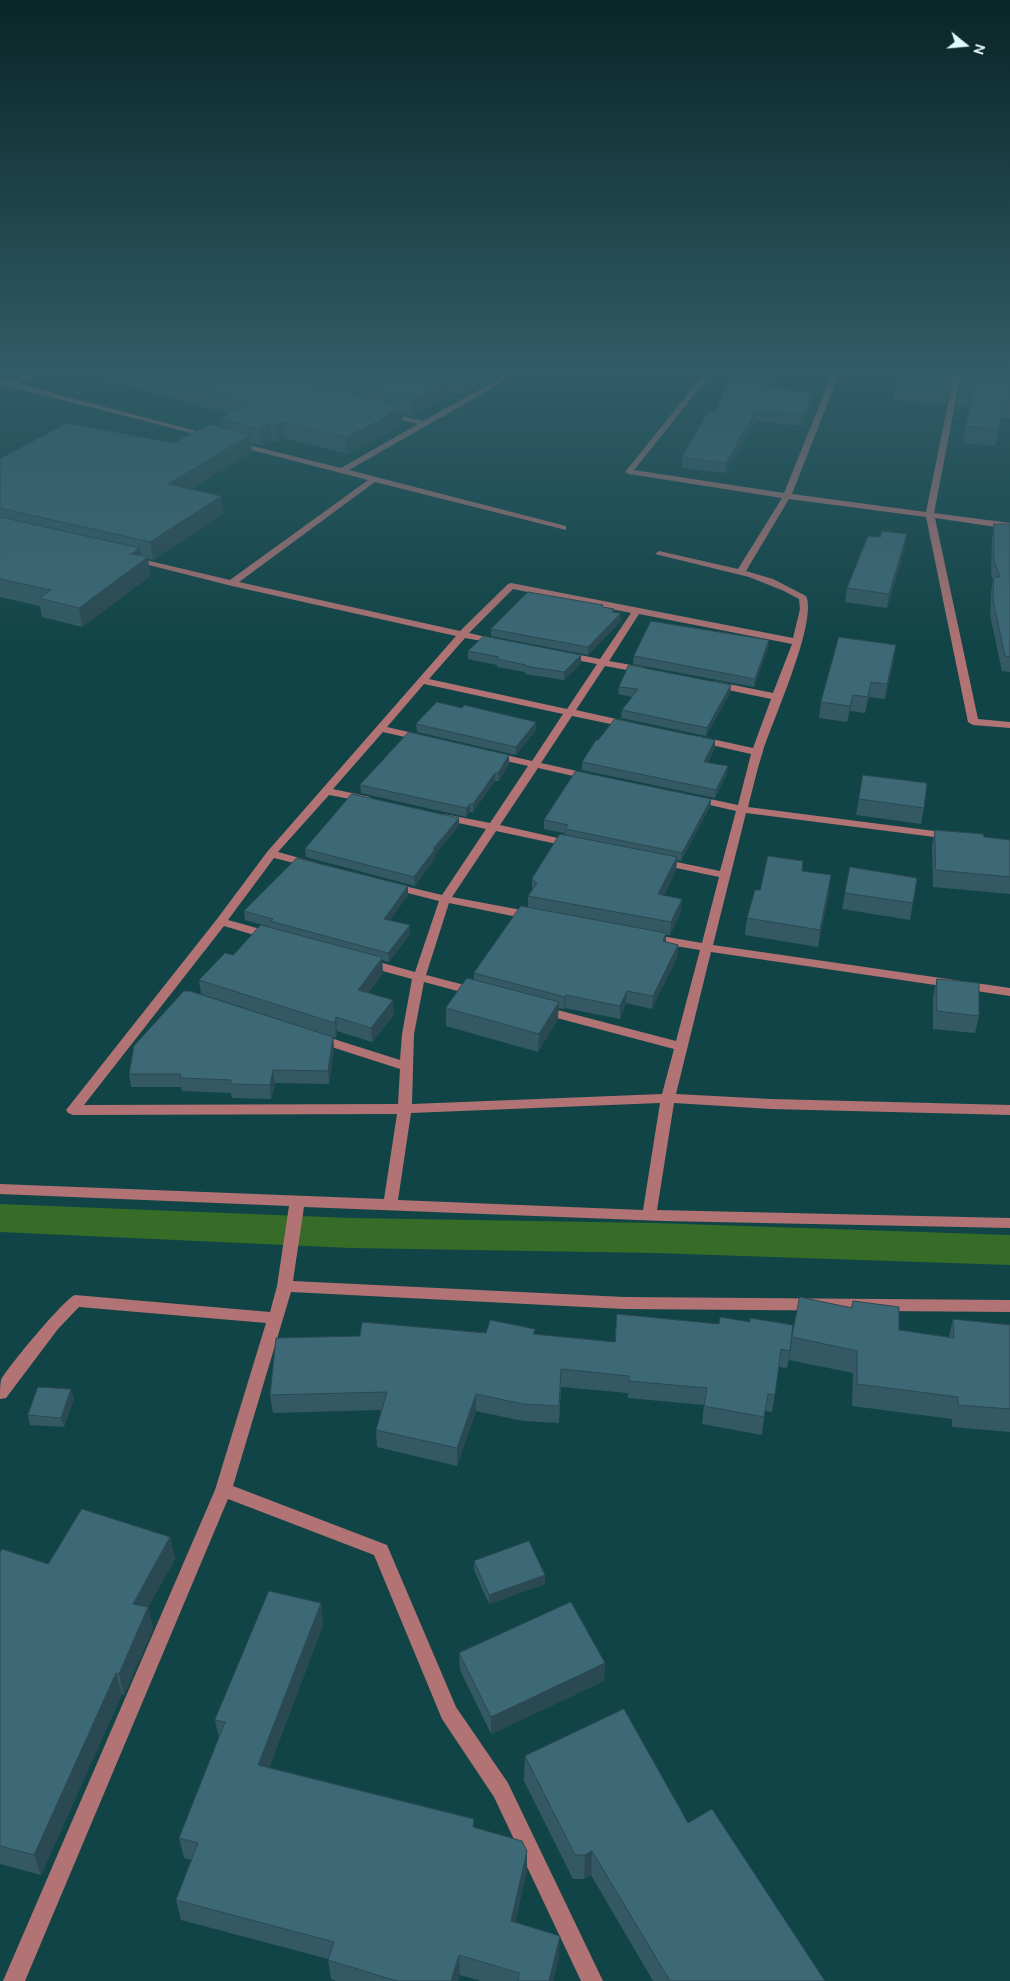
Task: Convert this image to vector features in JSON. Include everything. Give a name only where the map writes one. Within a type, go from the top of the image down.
[{"type":"street","points":[[329,466],[563,528]]},
{"type":"street","points":[[343,470],[349,466]]},
{"type":"street","points":[[633,466],[629,472],[787,496],[1010,526]]},
{"type":"street","points":[[740,573],[787,496],[799,466]]},
{"type":"street","points":[[940,466],[930,515],[973,722],[1010,726]]},
{"type":"street","points":[[232,583],[374,479]]},
{"type":"street","points":[[648,1215],[668,1098],[742,809],[757,752],[798,642],[805,609],[803,598],[785,586],[740,573],[659,554]]},
{"type":"street","points":[[126,558],[462,635],[509,644]]},
{"type":"street","points":[[798,642],[511,586],[462,635],[271,854],[172,992],[73,1110],[406,1109],[668,1098],[781,1104],[1010,1110]]},
{"type":"street","points":[[390,1205],[406,1109],[408,1034],[419,977],[445,899],[637,611]]},
{"type":"street","points":[[556,653],[652,672]]},
{"type":"street","points":[[423,681],[645,728]]},
{"type":"street","points":[[700,682],[778,697]]},
{"type":"street","points":[[380,728],[428,740]]},
{"type":"street","points":[[692,738],[757,752]]},
{"type":"street","points":[[486,754],[601,779]]},
{"type":"street","points":[[327,791],[373,801]]},
{"type":"street","points":[[686,797],[742,809],[962,837]]},
{"type":"street","points":[[428,814],[580,846]]},
{"type":"street","points":[[271,854],[320,867]]},
{"type":"street","points":[[648,860],[725,876]]},
{"type":"street","points":[[377,882],[445,899],[542,917]]},
{"type":"street","points":[[221,922],[287,941]]},
{"type":"street","points":[[639,936],[707,948],[1010,992]]},
{"type":"street","points":[[353,959],[485,995]]},
{"type":"street","points":[[532,1007],[681,1047]]},
{"type":"street","points":[[306,1034],[407,1067]]},
{"type":"street","points":[[0,1189],[648,1215],[1010,1223]]},
{"type":"street","points":[[14,1981],[223,1490],[285,1286],[298,1202]]},
{"type":"street","points":[[285,1286],[624,1303],[1010,1306]]},
{"type":"street","points":[[0,1393],[53,1325],[75,1301],[276,1318]]},
{"type":"street","points":[[223,1490],[381,1550],[449,1712],[501,1790],[592,1981]]},
{"type":"building","points":[[0,466],[197,466],[168,484],[221,496],[150,542],[0,508]]},
{"type":"building","points":[[0,517],[140,548],[131,554],[148,557],[79,608],[39,598],[51,590],[0,579]]},
{"type":"building","points":[[994,524],[1010,524],[1010,657],[1005,656],[993,600],[994,577],[1000,577],[994,560]]},
{"type":"building","points":[[882,531],[907,534],[889,594],[847,588],[868,536],[880,537]]},
{"type":"building","points":[[528,592],[603,605],[602,607],[614,609],[612,612],[621,613],[588,647],[491,629]]},
{"type":"building","points":[[651,621],[769,640],[755,679],[634,656]]},
{"type":"building","points":[[484,636],[581,655],[564,672],[525,666],[497,659],[499,657],[468,651]]},
{"type":"building","points":[[839,637],[896,645],[887,684],[871,682],[868,697],[853,695],[850,706],[821,702]]},
{"type":"building","points":[[629,665],[731,685],[707,728],[622,710],[638,689],[619,687]]},
{"type":"building","points":[[437,702],[462,708],[464,705],[536,722],[516,747],[416,724]]},
{"type":"building","points":[[615,719],[715,740],[704,762],[728,766],[716,790],[582,762],[596,740]]},
{"type":"building","points":[[409,732],[509,755],[498,773],[495,773],[473,804],[466,808],[360,785]]},
{"type":"building","points":[[576,771],[711,799],[682,853],[565,829],[568,825],[544,820]]},
{"type":"building","points":[[863,775],[927,783],[924,808],[859,799]]},
{"type":"building","points":[[352,794],[459,818],[433,849],[435,849],[414,877],[305,849]]},
{"type":"building","points":[[935,830],[983,834],[984,837],[1010,840],[1010,877],[936,870]]},
{"type":"building","points":[[560,834],[677,857],[658,894],[682,899],[671,922],[528,896],[537,883],[532,879]]},
{"type":"building","points":[[768,856],[803,861],[802,871],[831,875],[820,930],[747,918],[755,890],[760,890]]},
{"type":"building","points":[[297,858],[408,886],[384,919],[410,925],[388,953],[270,921],[273,919],[244,911]]},
{"type":"building","points":[[850,867],[917,878],[913,903],[845,893]]},
{"type":"building","points":[[521,906],[666,933],[663,941],[678,945],[653,996],[627,991],[620,1006],[566,995],[565,997],[474,973]]},
{"type":"building","points":[[261,925],[381,957],[358,990],[393,1000],[371,1028],[336,1017],[335,1023],[199,980],[225,953],[233,955]]},
{"type":"building","points":[[467,978],[559,1002],[539,1034],[446,1008]]},
{"type":"building","points":[[937,979],[979,983],[979,1016],[937,1011]]},
{"type":"building","points":[[184,991],[190,991],[333,1037],[328,1071],[273,1070],[270,1085],[230,1084],[231,1080],[180,1078],[181,1074],[129,1074],[134,1046]]},
{"type":"building","points":[[800,1297],[852,1308],[853,1301],[899,1307],[899,1330],[954,1338],[953,1319],[1010,1325],[1010,1409],[958,1405],[958,1397],[857,1384],[857,1351],[792,1337]]},
{"type":"building","points":[[617,1314],[719,1324],[720,1317],[750,1322],[750,1318],[793,1325],[790,1351],[781,1349],[775,1395],[768,1394],[764,1417],[704,1406],[707,1388],[629,1381],[629,1376],[561,1369],[559,1406],[523,1404],[476,1394],[457,1448],[376,1430],[387,1392],[270,1395],[276,1338],[360,1336],[362,1322],[486,1333],[490,1320],[535,1329],[533,1334],[615,1342]]},
{"type":"building","points":[[38,1387],[71,1389],[61,1418],[28,1415]]},
{"type":"building","points":[[82,1509],[170,1537],[133,1604],[148,1607],[119,1674],[116,1673],[34,1855],[0,1846],[0,1552],[2,1549],[48,1564]]},
{"type":"building","points":[[529,1541],[545,1575],[489,1595],[474,1561]]},
{"type":"building","points":[[269,1591],[321,1603],[258,1765],[474,1819],[473,1827],[522,1841],[527,1851],[511,1921],[560,1936],[549,1981],[518,1981],[519,1973],[459,1955],[451,1981],[397,1981],[328,1960],[334,1942],[176,1900],[198,1843],[179,1838],[225,1722],[215,1720]]},
{"type":"building","points":[[571,1602],[605,1663],[491,1717],[459,1653]]},
{"type":"building","points":[[624,1709],[688,1823],[712,1809],[825,1981],[670,1981],[592,1851],[585,1855],[575,1855],[525,1756]]},
{"type":"waterway","points":[[0,1218],[351,1233],[654,1238],[1010,1250]]}]
